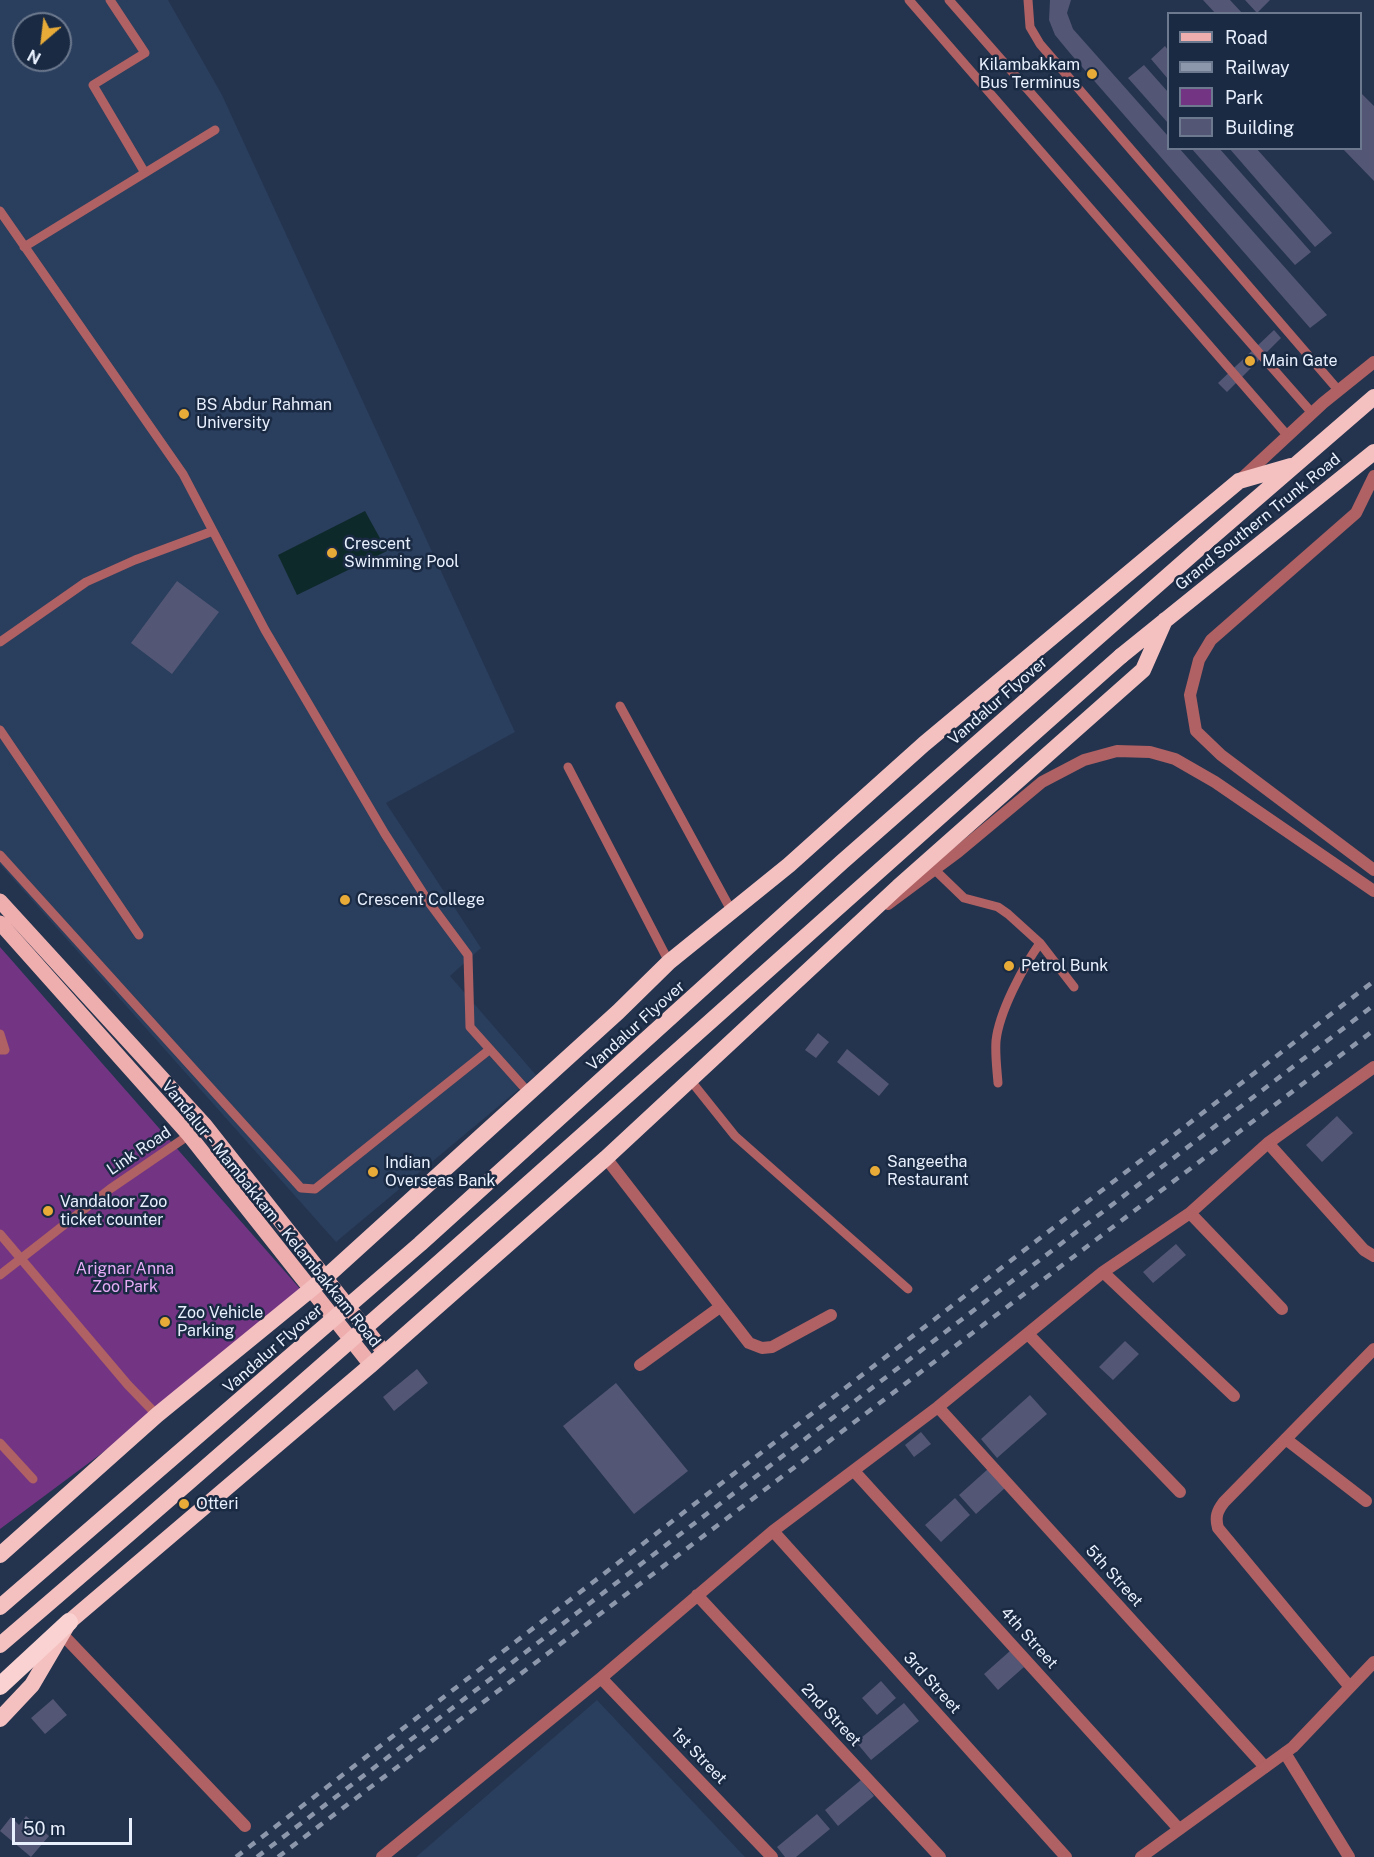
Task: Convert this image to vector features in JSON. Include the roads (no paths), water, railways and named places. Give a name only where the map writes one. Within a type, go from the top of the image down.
[{"type":"highway","name":"Grand Southern Trunk Road","points":[[1291,466],[1374,397]]},
{"type":"highway","name":"Grand Southern Trunk Road","points":[[1165,620],[1374,452]]},
{"type":"highway","points":[[0,1555],[157,1415],[326,1277],[669,962],[789,865],[924,744],[1239,481],[1291,466]]},
{"type":"highway","name":"Vandalur Flyover","points":[[0,1607],[420,1244],[842,862],[1291,466]]},
{"type":"highway","points":[[0,1645],[328,1363],[675,1050],[1121,656],[1165,620]]},
{"type":"highway","points":[[0,1686],[606,1158],[692,1081],[862,921],[1143,670],[1165,620]]},
{"type":"highway","points":[[0,1719],[32,1685],[66,1628]]},
{"type":"main road","name":"Vandalur - Mambakkam - Kelambakkam Road","points":[[0,901],[204,1124],[384,1352]]},
{"type":"main road","name":"Vandalur - Mambakkam - Kelambakkam Road","points":[[0,923],[189,1135],[371,1365]]},
{"type":"street","points":[[1239,481],[1287,435],[1374,362]]},
{"type":"street","points":[[1374,476],[1356,513],[1211,640],[1198,660],[1190,694],[1196,731],[1221,755],[1374,870]]},
{"type":"street","points":[[862,921],[935,870],[1042,782],[1084,760],[1117,751],[1150,752],[1175,759],[1215,782],[1374,891]]},
{"type":"street","points":[[382,1857],[602,1678],[773,1531],[938,1407],[1103,1272],[1190,1213],[1268,1143],[1374,1067]]},
{"type":"street","points":[[1268,1143],[1364,1250],[1374,1256]]},
{"type":"street","points":[[606,1158],[749,1343],[762,1348],[772,1347],[831,1315]]},
{"type":"street","points":[[1190,1213],[1282,1309]]},
{"type":"street","points":[[1103,1272],[1234,1396]]},
{"type":"street","points":[[640,1365],[720,1307]]},
{"type":"street","points":[[1028,1334],[1180,1492]]},
{"type":"street","points":[[1349,1686],[1218,1528],[1216,1520],[1218,1511],[1224,1502],[1374,1349]]},
{"type":"street","name":"5th Street","points":[[938,1407],[1265,1767]]},
{"type":"street","points":[[1287,1440],[1366,1501]]},
{"type":"street","name":"4th Street","points":[[854,1471],[1179,1828]]},
{"type":"street","name":"3rd Street","points":[[773,1531],[1065,1857]]},
{"type":"street","name":"2nd Street","points":[[697,1595],[940,1857]]},
{"type":"street","points":[[66,1628],[245,1826]]},
{"type":"street","points":[[1141,1857],[1285,1753],[1374,1662]]},
{"type":"street","name":"1st Street","points":[[602,1678],[772,1857]]},
{"type":"street","points":[[1285,1753],[1349,1857]]},
{"type":"lane","points":[[110,0],[144,53],[93,85],[145,173]]},
{"type":"lane","points":[[909,0],[1287,435]]},
{"type":"lane","points":[[949,0],[1312,413]]},
{"type":"lane","points":[[1028,0],[1030,27],[1040,44],[1340,391]]},
{"type":"lane","points":[[24,247],[215,130]]},
{"type":"lane","points":[[0,211],[183,474],[266,630],[385,834],[428,901],[468,955],[470,1027],[529,1093]]},
{"type":"lane","points":[[0,642],[86,582],[135,560],[213,531]]},
{"type":"lane","points":[[620,706],[731,910]]},
{"type":"lane","points":[[0,730],[139,935]]},
{"type":"lane","points":[[568,767],[669,962]]},
{"type":"lane","points":[[0,855],[301,1188],[315,1189],[489,1050]]},
{"type":"lane","points":[[935,870],[964,898],[998,907],[1040,943],[1074,987]]},
{"type":"lane","points":[[998,1083],[996,1041],[1000,1025],[1009,1000],[1040,943]]},
{"type":"lane","points":[[0,1034],[5,1050],[0,1050]]},
{"type":"lane","points":[[692,1081],[735,1136],[908,1289]]},
{"type":"lane","name":"Link Road","points":[[0,1275],[110,1189],[189,1135]]},
{"type":"lane","points":[[0,1234],[128,1385],[157,1415]]},
{"type":"lane","points":[[0,1443],[33,1479]]},
{"type":"railway","points":[[236,1857],[1374,981]]},
{"type":"railway","points":[[257,1857],[1374,1005]]},
{"type":"railway","points":[[278,1857],[1374,1030]]},
{"type":"place","name":"Kilambakkam Bus Terminus","points":[[1092,74]]},
{"type":"place","name":"Main Gate","points":[[1250,361]]},
{"type":"place","name":"BS Abdur Rahman University","points":[[184,414]]},
{"type":"place","name":"Crescent Swimming Pool","points":[[332,553]]},
{"type":"place","name":"Crescent College","points":[[345,900]]},
{"type":"place","name":"Petrol Bunk","points":[[1009,966]]},
{"type":"place","name":"Sangeetha Restaurant","points":[[875,1171]]},
{"type":"place","name":"Indian Overseas Bank","points":[[373,1172]]},
{"type":"place","name":"Vandaloor Zoo ticket counter","points":[[48,1211]]},
{"type":"place","name":"Zoo Vehicle Parking","points":[[165,1322]]},
{"type":"place","name":"Otteri","points":[[184,1504]]},
{"type":"park label","name":"Arignar Anna Zoo Park","points":[[125,1278]]}]
